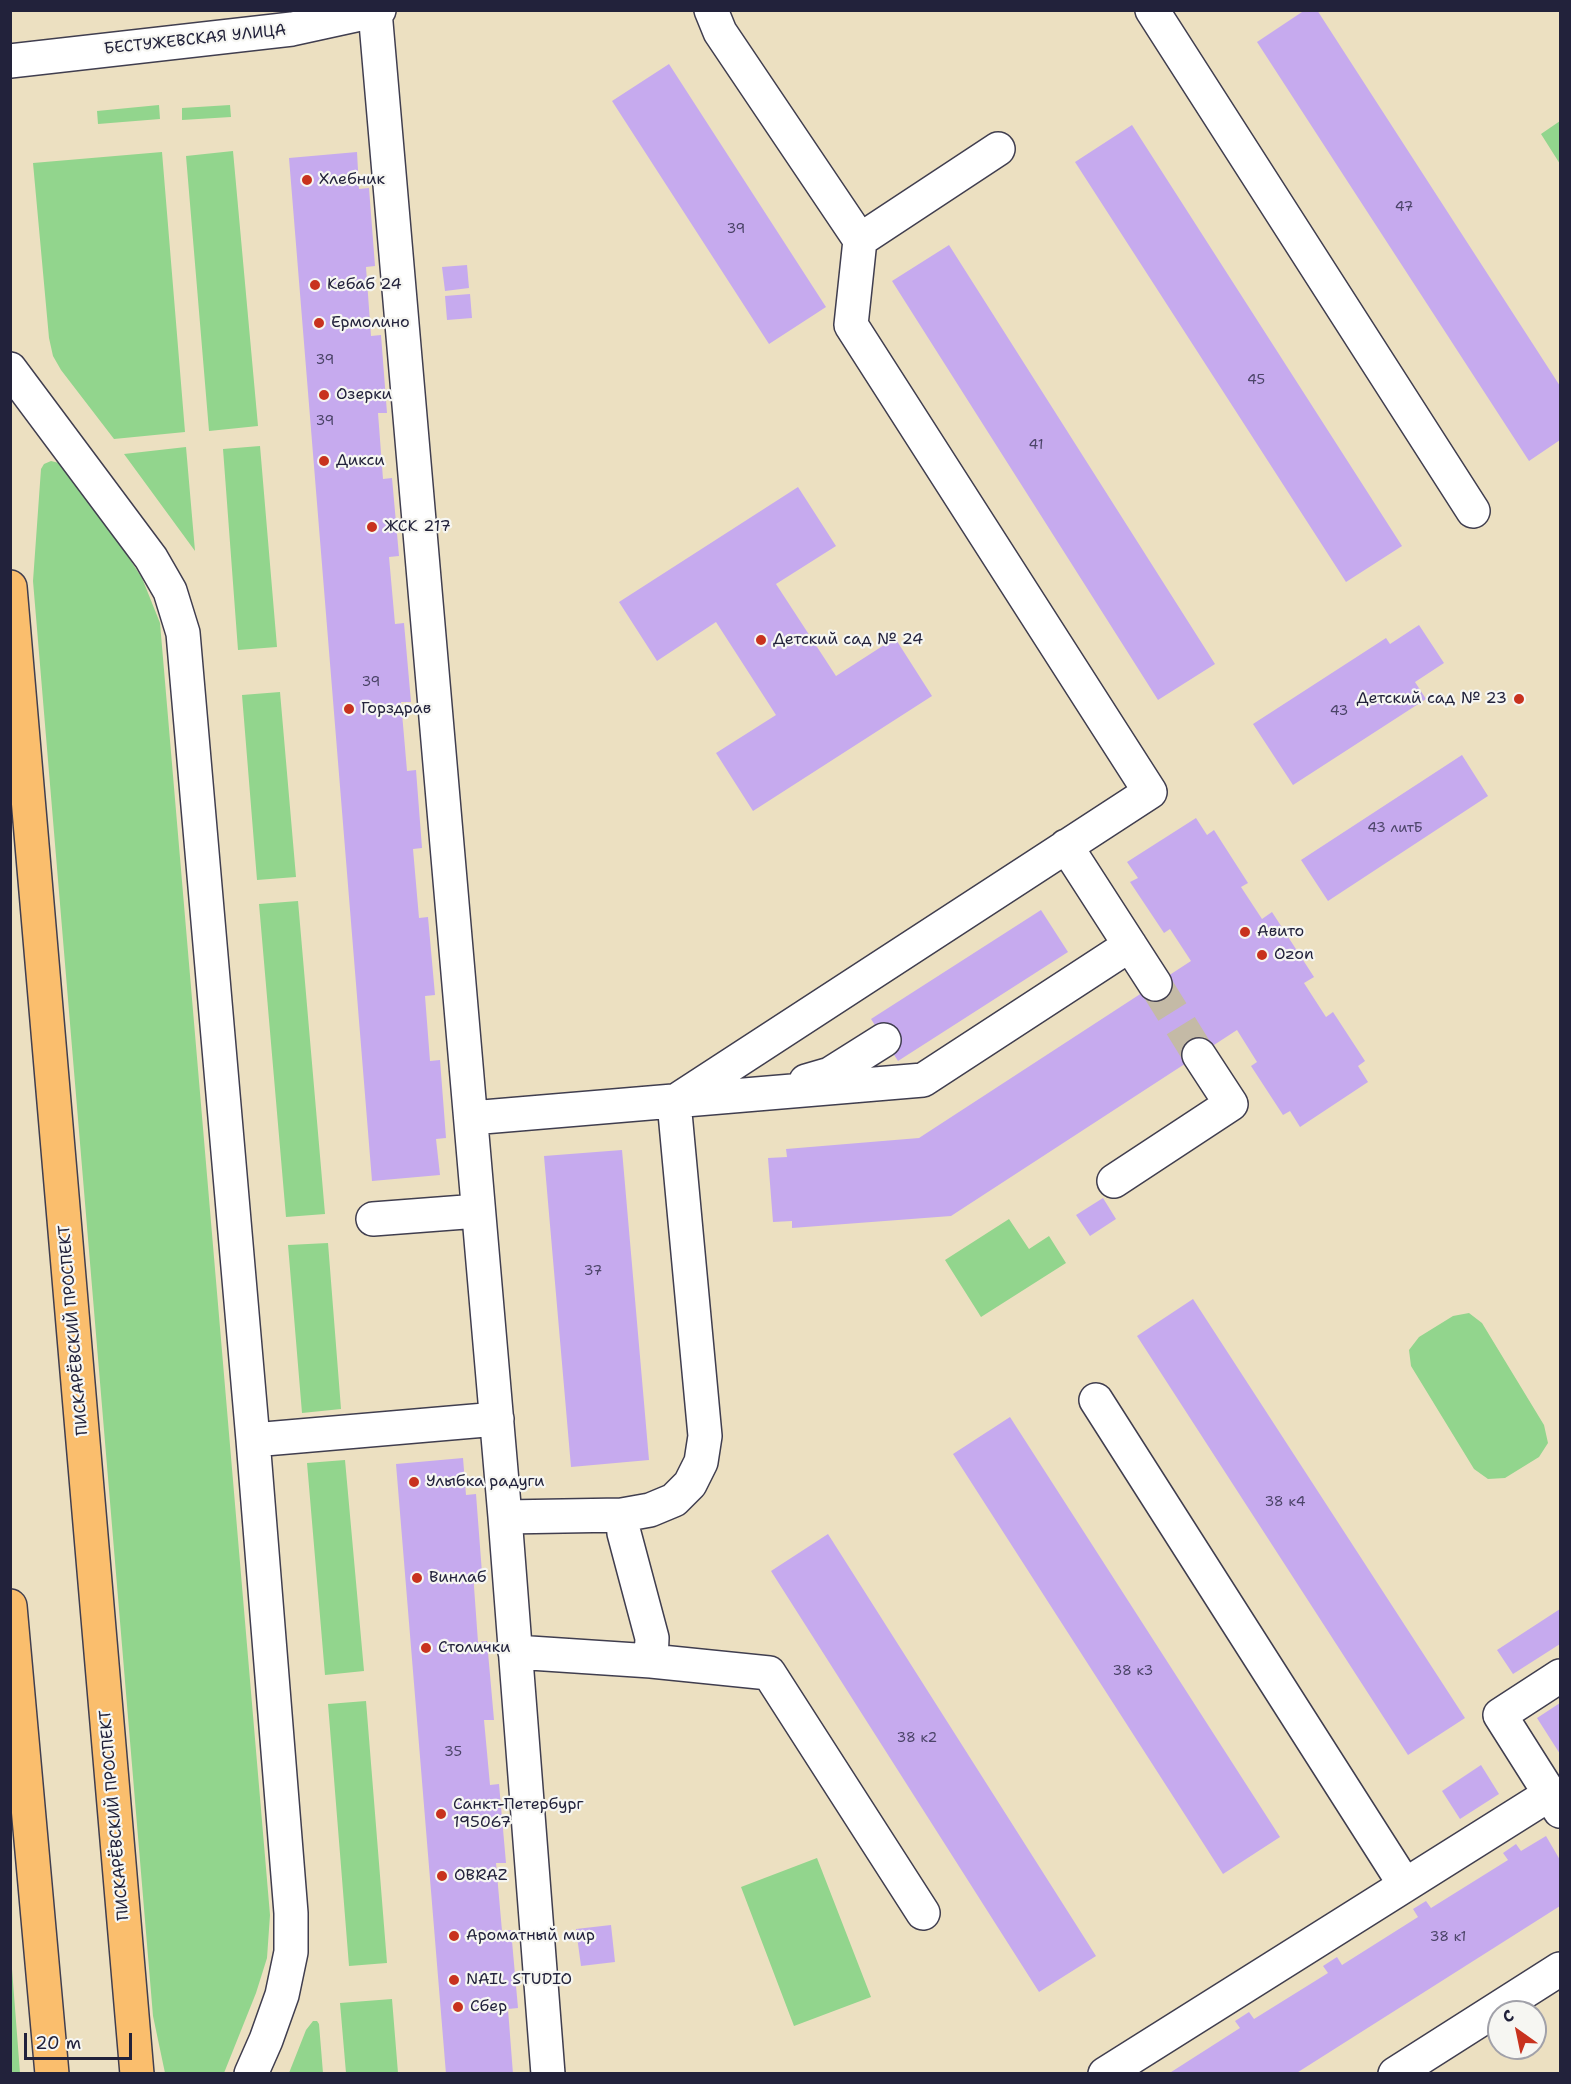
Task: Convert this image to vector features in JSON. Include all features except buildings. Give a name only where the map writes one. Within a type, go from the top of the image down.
[{"type":"main road","name":"ПИСКАРЁВСКИЙ ПРОСПЕКТ","points":[[10,587],[137,2073]]},
{"type":"main road","points":[[10,1606],[52,2073]]},
{"type":"street","points":[[674,1102],[1150,792],[850,326],[860,240],[720,32],[711,10]]},
{"type":"street","points":[[1152,10],[1473,511]]},
{"type":"street","points":[[377,11],[497,1419],[548,2073]]},
{"type":"street","name":"БЕСТУЖЕВСКАЯ УЛИЦА","points":[[10,61],[292,29],[377,11]]},
{"type":"street","points":[[860,240],[998,149]]},
{"type":"street","points":[[10,369],[151,558],[170,591],[183,633],[253,1440],[291,1913],[291,1952],[282,1995],[251,2073]]},
{"type":"street","points":[[1066,846],[1155,984]]},
{"type":"street","points":[[471,1118],[923,1080],[1130,945]]},
{"type":"street","points":[[761,1094],[830,1074],[884,1040]]},
{"type":"street","points":[[1114,1181],[1231,1104],[1199,1054]]},
{"type":"street","points":[[505,1517],[622,1515],[650,1510],[674,1500],[690,1484],[701,1462],[705,1436],[674,1102]]},
{"type":"street","points":[[374,1220],[478,1211]]},
{"type":"street","points":[[1096,1400],[1405,1885]]},
{"type":"street","points":[[253,1440],[497,1419]]},
{"type":"street","points":[[622,1515],[624,1533],[652,1638],[651,1660]]},
{"type":"street","points":[[515,1652],[651,1660],[769,1673],[923,1913]]},
{"type":"street","points":[[1105,2073],[1405,1885],[1555,1802],[1500,1715],[1560,1676]]},
{"type":"street","points":[[1395,2073],[1560,1969]]},
{"type":"green space","points":[[159,105],[160,119],[98,124],[97,111]]},
{"type":"green space","points":[[230,105],[231,117],[182,120],[182,108]]},
{"type":"green space","points":[[1560,121],[1560,164],[1541,134]]},
{"type":"green space","points":[[233,151],[258,426],[209,431],[186,156]]},
{"type":"green space","points":[[162,152],[185,432],[114,439],[61,370],[53,356],[49,338],[33,163]]},
{"type":"green space","points":[[260,446],[277,647],[238,650],[223,449]]},
{"type":"green space","points":[[186,447],[195,551],[124,454]]},
{"type":"green space","points":[[51,461],[59,463],[118,541],[142,578],[160,623],[270,1915],[267,1958],[256,1993],[224,2073],[165,2073],[153,2016],[33,581],[41,469],[44,464]]},
{"type":"green space","points":[[280,692],[296,877],[257,880],[242,695]]},
{"type":"green space","points":[[298,901],[325,1214],[286,1217],[259,904]]},
{"type":"green space","points":[[1009,1219],[1029,1249],[1049,1236],[1066,1263],[981,1317],[945,1260]]},
{"type":"green space","points":[[328,1243],[341,1409],[302,1413],[288,1245]]},
{"type":"green space","points":[[1469,1313],[1482,1323],[1544,1425],[1548,1443],[1539,1457],[1505,1478],[1488,1479],[1474,1469],[1411,1366],[1409,1350],[1419,1337],[1453,1316]]},
{"type":"green space","points":[[345,1460],[364,1671],[325,1675],[307,1463]]},
{"type":"green space","points":[[366,1701],[387,1963],[349,1966],[328,1704]]},
{"type":"green space","points":[[817,1858],[871,1997],[794,2026],[741,1887]]},
{"type":"green space","points":[[11,1956],[20,2073],[11,2073]]},
{"type":"green space","points":[[392,1999],[398,2073],[346,2073],[340,2003]]},
{"type":"green space","points":[[313,2021],[319,2024],[323,2073],[289,2073],[306,2030]]},
{"type":"tunnel","points":[[1155,984],[1199,1055]]},
{"type":"place","name":"Хлебник","points":[[307,180]]},
{"type":"place","name":"Кебаб 24","points":[[315,285]]},
{"type":"place","name":"Ермолино","points":[[319,323]]},
{"type":"place","name":"Озерки","points":[[324,395]]},
{"type":"place","name":"Дикси","points":[[324,461]]},
{"type":"place","name":"ЖСК 217","points":[[372,527]]},
{"type":"place","name":"Детский сад № 24","points":[[761,640]]},
{"type":"place","name":"Детский сад № 23","points":[[1519,699]]},
{"type":"place","name":"Горздрав","points":[[349,709]]},
{"type":"place","name":"Авито","points":[[1245,932]]},
{"type":"place","name":"Ozon","points":[[1262,955]]},
{"type":"place","name":"Улыбка радуги","points":[[414,1482]]},
{"type":"place","name":"Винлаб","points":[[417,1578]]},
{"type":"place","name":"Столички","points":[[426,1648]]},
{"type":"place","name":"Санкт-Петербург 195067","points":[[441,1814]]},
{"type":"place","name":"OBRAZ","points":[[442,1876]]},
{"type":"place","name":"Ароматный мир","points":[[454,1936]]},
{"type":"place","name":"NAIL STUDIO","points":[[454,1980]]},
{"type":"place","name":"Сбер","points":[[458,2007]]}]
